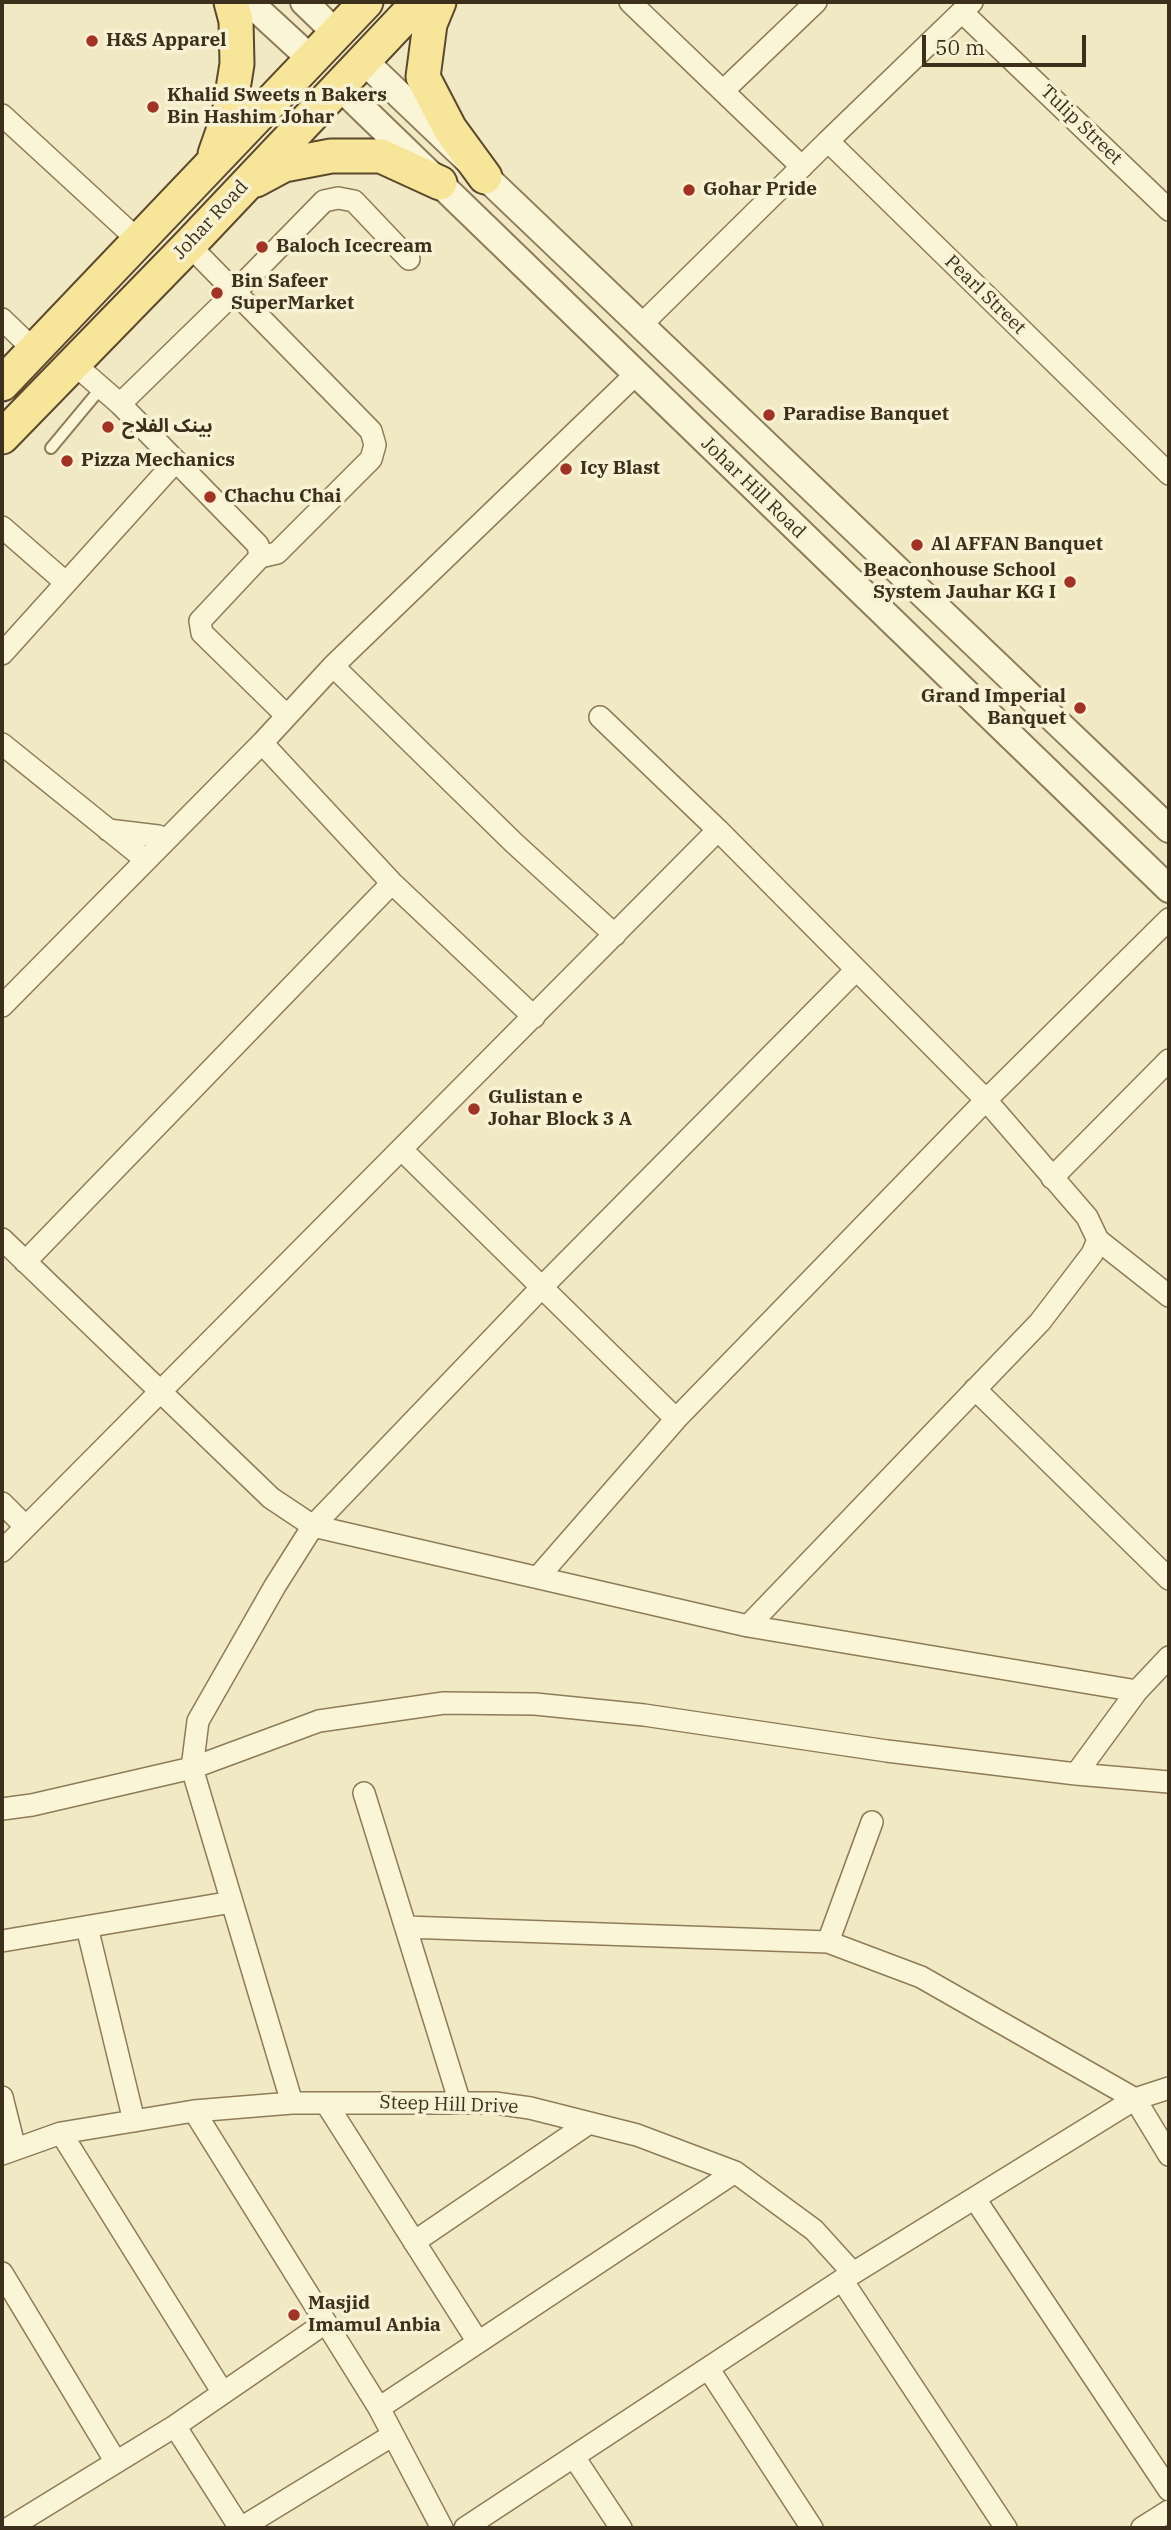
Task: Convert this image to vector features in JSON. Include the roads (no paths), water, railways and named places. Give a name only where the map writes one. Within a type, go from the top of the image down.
[{"type":"main road","points":[[212,163],[229,114],[237,64],[236,21],[231,2]]},
{"type":"main road","name":"Johar Road","points":[[2,384],[366,2]]},
{"type":"main road","name":"Johar Road","points":[[2,437],[189,245],[419,2]]},
{"type":"main road","points":[[439,2],[430,24],[423,77],[450,129],[485,177]]},
{"type":"main road","points":[[239,190],[284,165],[331,156],[381,156],[440,183]]},
{"type":"street","points":[[249,2],[311,59]]},
{"type":"street","points":[[304,2],[336,33]]},
{"type":"street","points":[[630,2],[802,166]]},
{"type":"street","points":[[723,91],[816,2]]},
{"type":"street","points":[[642,324],[967,7]]},
{"type":"street","name":"Tulip Street","points":[[967,7],[1169,210]]},
{"type":"street","points":[[363,60],[1169,829]]},
{"type":"street","name":"Johar Hill Road","points":[[338,85],[1169,890]]},
{"type":"street","points":[[2,115],[138,240]]},
{"type":"street","name":"Pearl Street","points":[[828,141],[1169,474]]},
{"type":"street","points":[[120,404],[324,201],[338,198],[354,201],[409,258]]},
{"type":"street","points":[[499,242],[521,212]]},
{"type":"street","points":[[189,245],[370,430],[375,445],[370,458],[277,553],[260,557],[200,621],[202,633],[287,716]]},
{"type":"street","points":[[2,320],[34,350]]},
{"type":"street","points":[[73,363],[120,404],[258,545],[260,557]]},
{"type":"street","points":[[2,1006],[262,743],[333,666],[636,374]]},
{"type":"street","points":[[2,654],[176,461]]},
{"type":"street","points":[[2,527],[65,582]]},
{"type":"street","points":[[333,666],[514,843],[615,935]]},
{"type":"street","points":[[600,718],[718,830],[986,1100],[1087,1217],[1098,1240],[1169,1296]]},
{"type":"street","points":[[262,743],[392,883],[534,1017]]},
{"type":"street","points":[[2,744],[146,860]]},
{"type":"street","points":[[108,830],[158,836],[166,840]]},
{"type":"street","points":[[2,1551],[718,830]]},
{"type":"street","points":[[25,1262],[392,883]]},
{"type":"street","points":[[539,1576],[676,1419],[986,1100],[1169,919]]},
{"type":"street","points":[[292,2104],[192,1768],[198,1721],[261,1609],[313,1526],[542,1287],[856,970]]},
{"type":"street","points":[[1052,1178],[1169,1060]]},
{"type":"street","points":[[402,1150],[676,1419]]},
{"type":"street","points":[[2,1239],[271,1498],[313,1526],[748,1626],[1137,1691]]},
{"type":"street","points":[[748,1626],[1041,1322],[1091,1254],[1098,1240]]},
{"type":"street","points":[[975,1389],[1169,1579]]},
{"type":"street","points":[[2,1503],[26,1527]]},
{"type":"street","points":[[1076,1774],[1137,1691],[1169,1657]]},
{"type":"street","points":[[2,1809],[32,1805],[192,1768],[319,1721],[444,1703],[535,1704],[644,1715],[887,1751],[1076,1774],[1169,1782]]},
{"type":"street","points":[[364,1793],[460,2103]]},
{"type":"street","points":[[828,1942],[872,1822]]},
{"type":"street","points":[[2,1941],[232,1902]]},
{"type":"street","points":[[87,1927],[134,2121]]},
{"type":"street","points":[[406,1927],[828,1942],[921,1977],[1135,2099],[1169,2155]]},
{"type":"street","points":[[465,2528],[847,2276],[1135,2099],[1169,2088]]},
{"type":"street","points":[[2,2097],[9,2152]]},
{"type":"street","points":[[326,2103],[478,2342]]},
{"type":"street","name":"Steep Hill Drive","points":[[9,2152],[61,2133],[194,2111],[326,2103],[495,2103],[530,2108],[637,2135],[735,2172],[814,2230],[847,2276],[1006,2528]]},
{"type":"street","points":[[194,2111],[379,2408],[442,2528]]},
{"type":"street","points":[[414,2242],[589,2123]]},
{"type":"street","points":[[61,2133],[223,2393]]},
{"type":"street","points":[[379,2408],[735,2172]]},
{"type":"street","points":[[975,2199],[1169,2490]]},
{"type":"street","points":[[2,2273],[116,2462]]},
{"type":"street","points":[[9,2528],[175,2426],[326,2323]]},
{"type":"street","points":[[708,2368],[812,2528]]},
{"type":"street","points":[[175,2426],[241,2528],[393,2435]]},
{"type":"street","points":[[574,2457],[621,2528]]},
{"type":"street","points":[[1142,2528],[1169,2511]]},
{"type":"lane","points":[[51,448],[101,388]]},
{"type":"place","name":"H&S Apparel","points":[[92,41]]},
{"type":"place","name":"Khalid Sweets n Bakers Bin Hashim Johar","points":[[153,107]]},
{"type":"place","name":"Gohar Pride","points":[[689,190]]},
{"type":"place","name":"Baloch Icecream","points":[[262,247]]},
{"type":"place","name":"Bin Safeer SuperMarket","points":[[217,293]]},
{"type":"place","name":"Paradise Banquet","points":[[769,415]]},
{"type":"place","name":"بینک الفلاح","points":[[108,427]]},
{"type":"place","name":"Pizza Mechanics","points":[[67,461]]},
{"type":"place","name":"Icy Blast","points":[[566,469]]},
{"type":"place","name":"Chachu Chai","points":[[210,497]]},
{"type":"place","name":"Al AFFAN Banquet","points":[[917,545]]},
{"type":"place","name":"Beaconhouse School System Jauhar KG I","points":[[1070,582]]},
{"type":"place","name":"Grand Imperial Banquet","points":[[1080,708]]},
{"type":"place","name":"Gulistan e Johar Block 3 A","points":[[474,1109]]},
{"type":"place","name":"Masjid Imamul Anbia","points":[[294,2315]]}]
